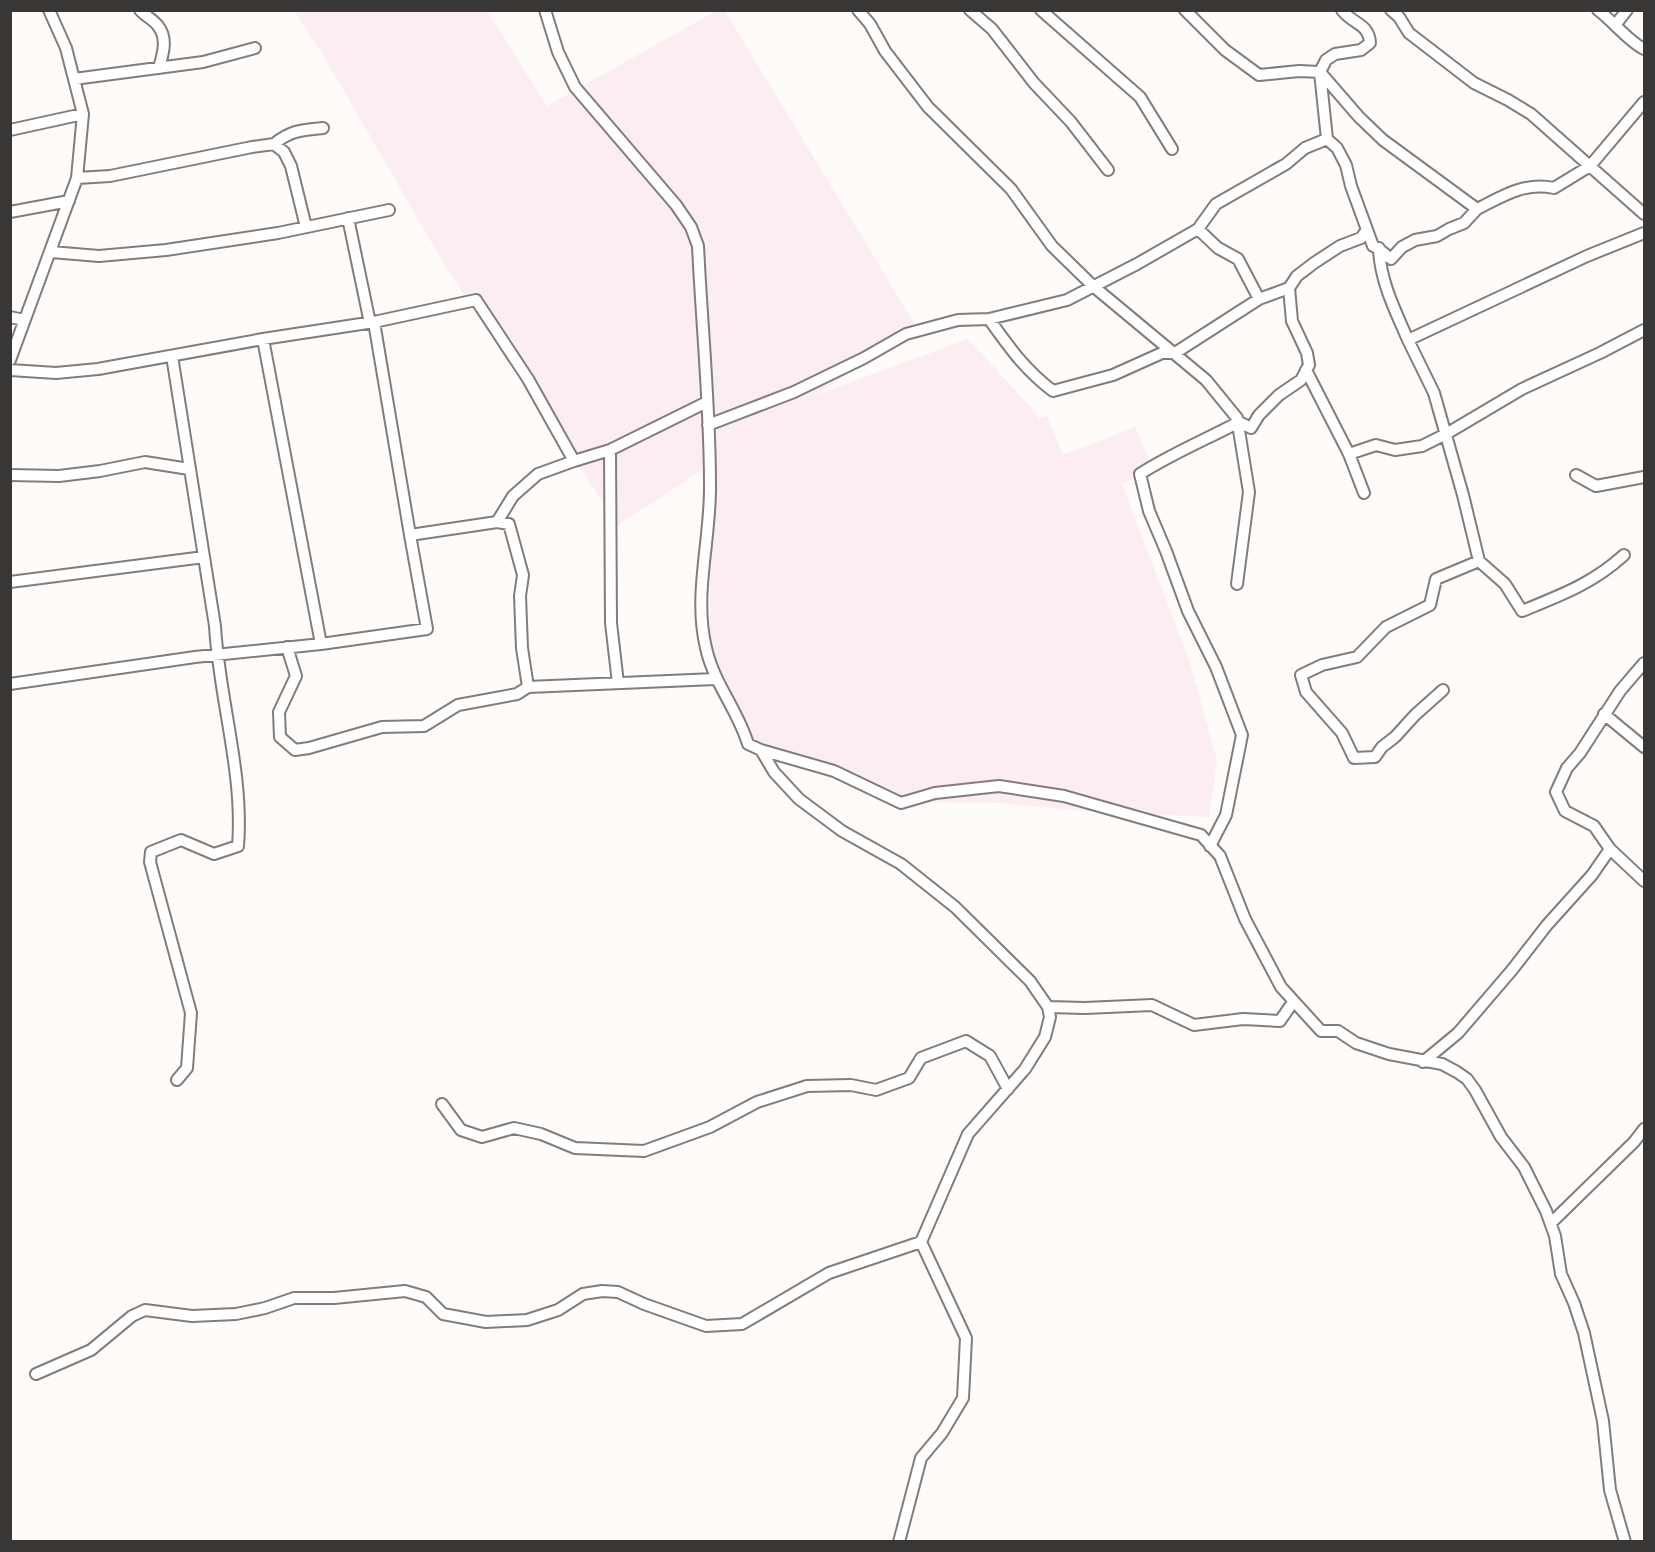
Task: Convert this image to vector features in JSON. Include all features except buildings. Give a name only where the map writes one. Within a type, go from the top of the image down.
[{"type":"street","points":[[10,360],[77,178],[83,114],[66,48],[49,10]]},
{"type":"street","points":[[140,10],[158,24],[162,32],[164,50],[159,68]]},
{"type":"street","points":[[545,10],[558,52],[575,87],[676,206],[696,235],[711,486],[700,604],[705,647],[715,679],[743,727],[748,744],[761,750],[834,771],[901,803],[935,794],[999,786],[1064,796],[1201,835],[1220,856],[1245,919],[1281,987],[1321,1031],[1338,1031],[1356,1043],[1389,1054],[1442,1064],[1467,1079],[1501,1137],[1524,1167],[1551,1223],[1560,1274],[1574,1304],[1590,1358],[1603,1421],[1610,1490],[1625,1542]]},
{"type":"street","points":[[970,10],[992,29],[1034,83],[1071,122],[1108,170]]},
{"type":"street","points":[[1041,10],[1140,98],[1172,149]]},
{"type":"street","points":[[1185,10],[1226,50],[1259,75],[1299,71],[1320,72],[1336,93],[1377,135],[1477,209]]},
{"type":"street","points":[[1342,10],[1365,28],[1369,34],[1370,43],[1361,50],[1335,54],[1326,60],[1320,72],[1327,139],[1337,148],[1346,165],[1372,246],[1379,248],[1391,259],[1402,247],[1415,240],[1437,236],[1464,224],[1477,209],[1518,188],[1554,188],[1590,166],[1644,102]]},
{"type":"street","points":[[1391,10],[1399,17],[1408,33],[1474,83],[1531,114],[1644,214]]},
{"type":"street","points":[[1598,10],[1644,49]]},
{"type":"street","points":[[1616,24],[1627,10]]},
{"type":"street","points":[[865,13],[885,51],[928,107],[1011,189],[1052,246],[1093,286],[1206,380],[1237,418],[1250,492],[1237,584]]},
{"type":"street","points":[[74,79],[203,62],[255,48]]},
{"type":"street","points":[[10,130],[83,114]]},
{"type":"street","points":[[77,178],[110,176],[274,144],[285,135],[295,131],[323,128]]},
{"type":"street","points":[[708,425],[794,392],[864,358],[906,334],[958,320],[989,319],[1067,300],[1198,229],[1216,204],[1286,164],[1305,148],[1327,139]]},
{"type":"street","points":[[274,144],[284,152],[291,166],[306,227]]},
{"type":"street","points":[[10,212],[69,201]]},
{"type":"street","points":[[51,252],[99,256],[166,250],[306,227],[389,210]]},
{"type":"street","points":[[10,684],[217,654],[321,644],[427,629],[372,322],[348,218]]},
{"type":"street","points":[[1198,229],[1218,248],[1238,259],[1259,299]]},
{"type":"street","points":[[989,319],[1032,376],[1053,391],[1113,375],[1162,353],[1175,353],[1259,299],[1289,288],[1297,276],[1314,263],[1341,246],[1361,238],[1366,231]]},
{"type":"street","points":[[1408,340],[1587,256],[1644,233]]},
{"type":"street","points":[[1379,248],[1383,277],[1408,340],[1434,393],[1479,561],[1505,584],[1522,611],[1584,585],[1608,570],[1624,555]]},
{"type":"street","points":[[1239,422],[1251,428],[1279,395],[1301,380],[1309,365],[1307,353],[1292,321],[1289,288]]},
{"type":"street","points":[[10,370],[56,373],[98,369],[372,322],[476,300],[528,379],[574,461]]},
{"type":"street","points":[[10,317],[24,320]]},
{"type":"street","points":[[1349,454],[1376,445],[1395,450],[1422,446],[1522,389],[1600,354],[1644,330]]},
{"type":"street","points":[[263,339],[321,644]]},
{"type":"street","points":[[172,356],[215,626],[240,818],[238,846],[214,854],[181,840],[151,852],[150,862],[191,1013],[187,1068],[177,1080]]},
{"type":"street","points":[[1306,370],[1349,454],[1364,493]]},
{"type":"street","points":[[497,522],[513,496],[538,474],[610,450],[707,402]]},
{"type":"street","points":[[1210,846],[1226,814],[1242,735],[1216,667],[1188,611],[1149,511],[1140,474],[1164,458],[1239,422]]},
{"type":"street","points":[[610,450],[610,623],[618,683]]},
{"type":"street","points":[[10,475],[59,476],[145,462],[189,470]]},
{"type":"street","points":[[1576,475],[1596,486],[1644,477]]},
{"type":"street","points":[[410,535],[497,522],[509,524],[524,575],[520,596],[522,648],[528,687]]},
{"type":"street","points":[[10,582],[204,556]]},
{"type":"street","points":[[1443,690],[1382,747],[1375,757],[1354,758],[1342,733],[1306,692],[1301,675],[1322,665],[1357,657],[1386,627],[1430,605],[1436,579],[1479,561]]},
{"type":"street","points":[[287,647],[296,676],[279,712],[280,737],[295,750],[382,727],[424,726],[458,705],[517,694],[528,687],[715,679]]},
{"type":"street","points":[[1644,663],[1620,691],[1580,753],[1567,768],[1556,792],[1566,811],[1594,826],[1610,849],[1644,881]]},
{"type":"street","points":[[1604,714],[1644,747]]},
{"type":"street","points":[[36,1374],[91,1350],[132,1316],[145,1310],[192,1316],[236,1314],[265,1308],[294,1298],[334,1298],[405,1291],[426,1297],[443,1314],[486,1322],[527,1320],[558,1310],[583,1294],[602,1291],[618,1292],[644,1304],[706,1326],[742,1324],[829,1273],[921,1242],[968,1134],[1025,1070],[1045,1037],[1050,1017],[1048,1006],[1030,981],[955,907],[901,864],[842,831],[799,799],[774,772],[761,750]]},
{"type":"street","points":[[1423,1062],[1458,1033],[1512,970],[1547,924],[1592,875],[1610,849]]},
{"type":"street","points":[[1048,1006],[1085,1008],[1152,1005],[1194,1025],[1243,1019],[1280,1021],[1293,1002]]},
{"type":"street","points":[[442,1104],[461,1130],[483,1137],[514,1128],[541,1134],[575,1148],[644,1151],[710,1127],[757,1102],[807,1086],[851,1085],[876,1090],[909,1078],[921,1058],[966,1041],[990,1056],[1008,1089]]},
{"type":"street","points":[[1551,1223],[1634,1142],[1644,1129]]},
{"type":"street","points":[[899,1542],[921,1458],[942,1433],[963,1398],[966,1338],[921,1242]]},
{"type":"shaded area","points":[[294,11],[487,11],[547,106],[716,11],[725,11],[917,328],[816,395],[968,339],[1036,413],[1038,419],[1047,416],[1063,455],[1135,427],[1153,468],[1122,484],[1189,660],[1217,760],[1209,817],[1097,812],[1001,803],[903,802],[845,771],[754,751],[738,735],[712,685],[710,465],[618,525],[444,264],[322,53]]}]
